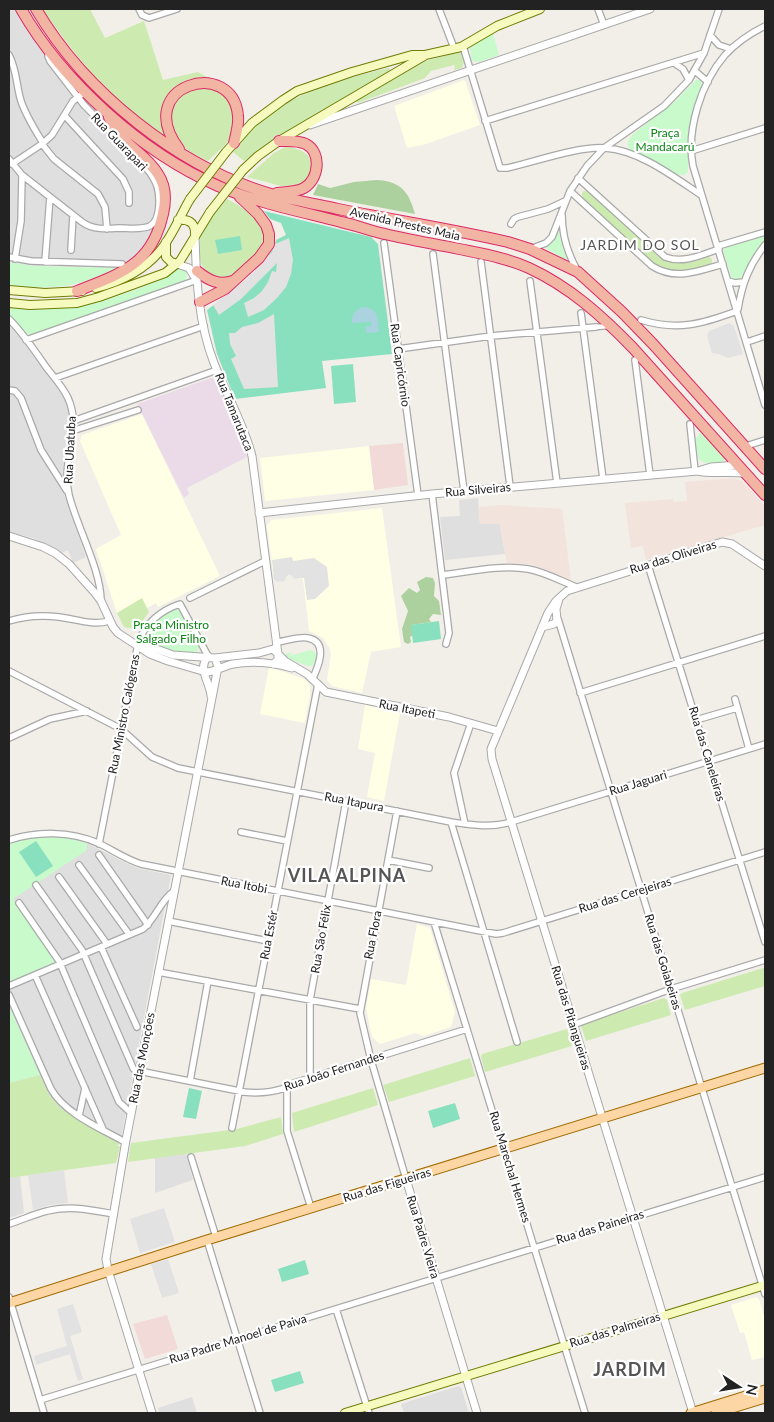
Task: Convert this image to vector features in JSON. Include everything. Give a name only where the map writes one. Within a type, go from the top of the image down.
[{"type":"highway","name":"Avenida Prestes Maia","points":[[21,9],[81,94],[106,111],[157,152],[198,176],[235,193],[291,211],[341,222],[384,238],[480,253],[516,263],[551,279],[579,298],[612,326],[633,348],[692,419],[765,495]]},
{"type":"highway","name":"Avenida Prestes Maia","points":[[36,9],[69,56],[103,93],[146,129],[198,163],[224,177],[272,194],[305,202],[496,239],[530,249],[578,272],[622,312],[765,469]]},
{"type":"highway","points":[[181,152],[168,132],[167,111],[171,100],[178,92],[200,82],[214,84],[222,89],[235,104],[238,121],[230,148]]},
{"type":"highway","points":[[78,291],[118,275],[147,252],[156,237],[164,205],[164,191],[158,174],[148,161],[117,132],[106,111]]},
{"type":"highway","points":[[272,194],[303,188],[313,178],[316,169],[315,155],[308,145],[299,142],[279,141]]},
{"type":"highway","points":[[200,302],[217,294],[234,280],[264,253],[269,244],[268,230],[263,220],[235,193]]},
{"type":"highway","points":[[197,277],[228,283],[234,280]]},
{"type":"highway","points":[[738,465],[753,464],[765,469]]},
{"type":"main road","points":[[9,290],[45,293],[78,291],[108,284],[128,276],[149,262],[158,253],[190,199],[230,148],[259,118],[283,100],[297,91],[352,72],[412,55],[425,55],[463,46],[497,26],[540,9]]},
{"type":"main road","points":[[9,302],[45,305],[89,300],[161,275],[177,264],[210,212],[251,162],[279,141],[425,55]]},
{"type":"main road","points":[[178,220],[192,222],[196,233]]},
{"type":"main road","points":[[166,242],[166,256],[171,262],[177,264]]},
{"type":"main road","name":"Rua das Figueiras","points":[[9,1301],[765,1068]]},
{"type":"main road","name":"Rua das Palmeiras","points":[[345,1413],[368,1410],[466,1376],[764,1285]]},
{"type":"main road","points":[[692,1413],[765,1390]]},
{"type":"main road","points":[[716,1413],[765,1398]]},
{"type":"street","points":[[140,9],[142,15],[149,18],[177,9]]},
{"type":"street","points":[[439,9],[454,48]]},
{"type":"street","points":[[598,9],[604,25]]},
{"type":"street","points":[[305,127],[650,9]]},
{"type":"street","points":[[530,249],[549,241],[554,233],[570,191],[578,178],[604,148],[664,106],[689,80],[704,53],[718,10]]},
{"type":"street","points":[[765,26],[731,49],[718,64],[708,82],[694,122],[691,151],[701,195],[765,405]]},
{"type":"street","points":[[710,35],[719,46],[731,49]]},
{"type":"street","points":[[463,46],[498,164],[502,168],[574,152],[604,148],[621,151],[645,161],[701,195]]},
{"type":"street","points":[[485,121],[704,53]]},
{"type":"street","points":[[9,56],[16,71],[18,91],[23,107],[42,144],[54,159],[98,194],[105,207],[107,228]]},
{"type":"street","points":[[674,62],[683,69],[689,80]]},
{"type":"street","points":[[695,71],[708,82]]},
{"type":"street","points":[[10,161],[42,144],[52,135],[73,101],[81,94]]},
{"type":"street","name":"Rua Guarapari","points":[[10,161],[22,175],[91,227],[145,227],[151,225],[158,210],[158,190],[155,181],[147,169],[95,117],[81,94]]},
{"type":"street","points":[[64,116],[123,179],[129,192],[130,203]]},
{"type":"street","points":[[691,151],[765,128]]},
{"type":"street","points":[[22,175],[21,221],[12,258],[45,262],[122,264]]},
{"type":"street","points":[[578,178],[665,258],[687,260],[765,232]]},
{"type":"street","points":[[570,191],[652,266],[662,272],[686,275],[723,264]]},
{"type":"street","points":[[45,262],[50,197]]},
{"type":"street","points":[[511,224],[518,216],[548,209],[565,201]]},
{"type":"street","points":[[562,212],[564,240],[569,256],[578,272]]},
{"type":"street","points":[[71,250],[74,215]]},
{"type":"street","name":"Rua Tamarutaca","points":[[196,233],[197,277],[204,326],[212,357],[249,445],[278,654]]},
{"type":"street","name":"Rua Capricórnio","points":[[384,238],[418,496]]},
{"type":"street","points":[[737,312],[743,282],[750,266],[765,245]]},
{"type":"street","points":[[433,254],[464,491]]},
{"type":"street","points":[[481,262],[510,486]]},
{"type":"street","points":[[26,340],[197,277],[189,268],[177,264]]},
{"type":"street","points":[[530,280],[557,482]]},
{"type":"street","points":[[728,281],[735,283],[743,282]]},
{"type":"street","points":[[579,298],[603,479]]},
{"type":"street","points":[[622,312],[641,320],[681,327],[702,323],[737,312]]},
{"type":"street","name":"Rua Ubatuba","points":[[9,319],[69,399],[73,421],[67,474],[69,492],[100,586],[101,601]]},
{"type":"street","points":[[55,378],[204,326]]},
{"type":"street","points":[[398,348],[491,336],[612,326]]},
{"type":"street","points":[[747,342],[765,336]]},
{"type":"street","points":[[633,348],[650,475]]},
{"type":"street","points":[[73,421],[217,370]]},
{"type":"street","points":[[9,390],[15,391],[20,395],[41,450],[69,492]]},
{"type":"street","points":[[72,431],[138,410]]},
{"type":"street","points":[[692,419],[696,471]]},
{"type":"street","points":[[746,446],[765,440]]},
{"type":"street","name":"Rua Silveiras","points":[[259,513],[510,486],[696,471],[711,466],[738,465]]},
{"type":"street","name":"Rua Silveiras","points":[[696,471],[711,474],[738,472],[746,474]]},
{"type":"street","points":[[432,494],[449,634],[446,644]]},
{"type":"street","points":[[9,536],[31,542],[56,553],[86,582],[101,601],[118,633],[158,658],[209,672],[236,664],[257,661],[297,669]]},
{"type":"street","name":"Rua das Oliveiras","points":[[576,587],[726,542],[765,566]]},
{"type":"street","name":"Rua Ministro Calógeras","points":[[99,844],[138,644],[142,632],[160,614],[265,561]]},
{"type":"street","name":"Rua das Caneleiras","points":[[648,565],[765,942]]},
{"type":"street","points":[[86,582],[92,576],[94,568]]},
{"type":"street","points":[[442,575],[502,568],[519,568],[535,571],[576,587]]},
{"type":"street","name":"Rua das Pitangueiras","points":[[576,587],[560,596],[552,619],[542,627],[498,731],[491,754],[692,1413]]},
{"type":"street","points":[[180,604],[208,656]]},
{"type":"street","points":[[9,620],[50,616],[93,623],[110,621]]},
{"type":"street","name":"Rua das Goiabeiras","points":[[552,619],[561,630],[701,1088],[764,1285],[765,1294]]},
{"type":"street","points":[[580,693],[765,636]]},
{"type":"street","name":"Rua Estér","points":[[232,1128],[297,791],[315,681],[321,660],[317,643],[308,638],[276,639]]},
{"type":"street","points":[[270,663],[263,656],[276,639]]},
{"type":"street","points":[[138,644],[173,655],[216,658],[275,650],[285,661],[297,669]]},
{"type":"street","points":[[270,663],[278,660],[278,654]]},
{"type":"street","points":[[203,671],[203,665],[208,656]]},
{"type":"street","points":[[216,658],[218,669]]},
{"type":"street","name":"Rua das Monções","points":[[152,1413],[106,1259],[125,1142],[218,669]]},
{"type":"street","name":"Rua Itapeti","points":[[297,669],[330,693],[472,723],[498,731]]},
{"type":"street","name":"Rua Itapura","points":[[9,671],[121,728],[159,761],[178,768],[451,822],[491,826],[511,822]]},
{"type":"street","name":"Rua das Monções","points":[[203,671],[210,689],[211,699]]},
{"type":"street","points":[[735,699],[749,748]]},
{"type":"street","points":[[696,720],[737,708]]},
{"type":"street","points":[[9,738],[50,719],[87,711]]},
{"type":"street","points":[[465,824],[454,774],[472,723]]},
{"type":"street","name":"Rua Jaguari","points":[[511,822],[765,744]]},
{"type":"street","name":"Rua São Félix","points":[[310,1078],[310,1000],[346,801]]},
{"type":"street","name":"Rua Flora","points":[[370,1060],[360,1010],[397,811]]},
{"type":"street","points":[[451,822],[517,1042]]},
{"type":"street","points":[[241,832],[287,841]]},
{"type":"street","name":"Rua Itobi","points":[[9,840],[34,834],[76,837],[99,844],[129,860],[178,872],[484,931]]},
{"type":"street","name":"Rua das Cerejeiras","points":[[484,931],[496,934],[503,933],[765,852]]},
{"type":"street","points":[[98,855],[148,925]]},
{"type":"street","points":[[388,860],[429,868]]},
{"type":"street","points":[[79,865],[129,934]]},
{"type":"street","points":[[59,876],[104,946],[137,1027]]},
{"type":"street","points":[[36,885],[82,950],[133,1068],[139,1073]]},
{"type":"street","points":[[9,986],[104,946],[148,925],[166,898],[174,891]]},
{"type":"street","points":[[19,903],[59,960],[120,1102],[131,1113]]},
{"type":"street","points":[[168,921],[268,941]]},
{"type":"street","name":"Rua Marechal Hermes","points":[[434,922],[585,1413]]},
{"type":"street","points":[[573,1025],[671,989],[765,960]]},
{"type":"street","points":[[158,972],[360,1010]]},
{"type":"street","points":[[35,975],[104,1130]]},
{"type":"street","points":[[190,1081],[208,981]]},
{"type":"street","points":[[9,995],[55,1096],[62,1104],[79,1116],[125,1142]]},
{"type":"street","name":"Rua João Fernandes","points":[[139,1073],[254,1092],[287,1088],[294,1083],[467,1029]]},
{"type":"street","name":"Rua Padre Vieira","points":[[370,1060],[477,1413]]},
{"type":"street","points":[[79,1116],[85,1087]]},
{"type":"street","points":[[287,1088],[287,1130],[311,1208]]},
{"type":"street","points":[[191,1157],[237,1339],[260,1413]]},
{"type":"street","name":"Rua das Paineiras","points":[[436,1278],[765,1177]]},
{"type":"street","points":[[9,1224],[48,1210],[63,1208],[114,1214]]},
{"type":"street","name":"Rua Padre Manoel de Paiva","points":[[40,1400],[436,1278]]},
{"type":"street","points":[[9,1301],[44,1413]]},
{"type":"street","points":[[336,1309],[368,1410]]},
{"type":"shaded area","points":[[9,9],[18,9],[149,169],[161,198],[152,235],[142,253],[123,268],[33,266],[9,262]]},
{"type":"shaded area","points":[[464,80],[480,125],[426,144],[407,148],[394,106]]},
{"type":"shaded area","points":[[289,238],[293,260],[291,274],[286,287],[277,298],[264,310],[248,317],[244,303],[262,291],[272,271],[276,272],[277,263],[241,299],[219,315],[213,305],[257,269],[272,252],[275,244]]},
{"type":"shaded area","points":[[274,314],[278,387],[244,389],[231,359],[236,356],[230,344],[229,333],[235,333],[242,327],[258,323]]},
{"type":"shaded area","points":[[729,323],[734,326],[743,354],[728,358],[712,353],[707,336],[709,331]]},
{"type":"shaded area","points":[[9,324],[14,328],[63,396],[68,407],[69,426],[62,483],[86,557],[73,563],[68,550],[62,553],[33,538],[9,532]]},
{"type":"shaded area","points":[[215,378],[214,380],[228,407],[247,457],[187,488],[189,494],[184,498],[137,404]]},
{"type":"shaded area","points":[[142,414],[220,576],[158,607],[156,603],[147,608],[142,599],[117,613],[96,549],[121,535],[80,441],[82,435]]},
{"type":"shaded area","points":[[403,443],[408,485],[374,490],[369,446]]},
{"type":"shaded area","points":[[369,446],[374,490],[265,501],[260,458]]},
{"type":"shaded area","points":[[734,478],[742,481],[765,506],[765,525],[646,560],[643,546],[631,548],[625,503],[673,499],[674,502],[687,501],[685,482]]},
{"type":"shaded area","points":[[478,498],[480,524],[500,524],[505,554],[445,560],[440,517],[460,516],[459,500]]},
{"type":"shaded area","points":[[501,505],[562,509],[571,580],[531,564],[507,563],[500,524],[480,524],[478,507]]},
{"type":"shaded area","points":[[382,508],[401,647],[371,652],[362,693],[332,686],[327,680],[330,649],[323,638],[309,631],[303,579],[294,579],[289,575],[285,581],[277,582],[274,580],[267,526],[271,520]]},
{"type":"shaded area","points":[[292,557],[293,561],[314,558],[327,567],[329,586],[315,599],[307,600],[304,578],[294,579],[289,575],[285,581],[277,582],[274,580],[272,560]]},
{"type":"shaded area","points":[[269,667],[307,681],[310,686],[310,696],[305,723],[260,714]]},
{"type":"shaded area","points":[[365,705],[400,713],[384,801],[367,797],[375,753],[358,749]]},
{"type":"shaded area","points":[[74,839],[87,843],[141,869],[171,875],[120,1144],[9,1159],[9,844],[20,840]]},
{"type":"shaded area","points":[[417,924],[430,928],[455,1012],[451,1027],[424,1036],[415,1033],[380,1044],[372,1037],[366,1008],[371,979],[406,985]]},
{"type":"shaded area","points":[[186,1153],[193,1180],[155,1193],[155,1158]]},
{"type":"shaded area","points":[[64,1170],[68,1203],[50,1205],[33,1210],[28,1175]]},
{"type":"shaded area","points":[[20,1176],[24,1213],[9,1218],[9,1178]]},
{"type":"shaded area","points":[[164,1208],[175,1242],[140,1253],[130,1219]]},
{"type":"shaded area","points":[[168,1259],[179,1293],[162,1298],[151,1264]]},
{"type":"shaded area","points":[[756,1297],[759,1299],[765,1320],[765,1357],[752,1360],[744,1332],[740,1333],[731,1305]]},
{"type":"shaded area","points":[[73,1304],[82,1332],[70,1336],[83,1379],[78,1381],[70,1354],[36,1365],[34,1356],[67,1346],[57,1309]]},
{"type":"shaded area","points":[[167,1315],[178,1349],[145,1359],[133,1324]]},
{"type":"shaded area","points":[[458,1386],[461,1387],[469,1413],[404,1413],[401,1404]]},
{"type":"shaded area","points":[[192,1397],[197,1413],[159,1413],[158,1408]]},
{"type":"green space","points":[[42,9],[90,9],[105,38],[144,21],[163,80],[198,72],[209,78],[202,77],[188,80],[171,92],[165,104],[169,140],[130,111],[108,91],[90,72]]},
{"type":"green space","points":[[493,33],[499,55],[479,62],[472,61],[470,48]]},
{"type":"green space","points":[[459,52],[462,54],[464,62],[462,68],[454,70],[454,65],[431,71],[425,78],[358,103],[355,101],[422,62]]},
{"type":"green space","points":[[389,68],[390,71],[269,143],[244,161],[233,152],[249,133],[283,105],[323,87]]},
{"type":"green space","name":"Praça Mandacarú","points":[[696,80],[700,80],[703,86],[689,139],[688,172],[684,175],[676,174],[654,161],[631,151],[628,143],[631,136],[674,102]]},
{"type":"green space","points":[[200,87],[219,92],[224,96],[231,105],[234,118],[230,138],[208,161],[190,152],[179,142],[174,135],[172,123],[173,110],[178,99],[182,95]]},
{"type":"green space","points":[[285,147],[301,151],[307,154],[310,159],[310,171],[301,185],[281,186],[247,177],[274,153]]},
{"type":"green space","points":[[376,180],[397,185],[402,189],[410,199],[415,214],[313,195],[318,184],[330,188],[354,182]]},
{"type":"green space","points":[[587,190],[658,256],[677,262],[708,256],[712,259],[712,263],[697,269],[680,271],[665,269],[654,264],[585,201],[582,192]]},
{"type":"green space","points":[[227,199],[248,212],[260,224],[264,239],[262,247],[253,257],[233,275],[220,279],[213,278],[204,268],[199,254],[199,247],[204,229]]},
{"type":"green space","points":[[264,211],[371,237],[378,244],[392,354],[322,361],[326,388],[235,399],[217,354],[207,310],[258,269],[267,259],[276,240],[286,235],[281,223],[270,219]]},
{"type":"green space","points":[[558,228],[566,260],[544,247],[552,242]]},
{"type":"green space","points":[[240,236],[242,250],[218,254],[215,240]]},
{"type":"green space","points":[[762,236],[765,240],[751,259],[741,278],[737,281],[732,279],[723,250],[726,247]]},
{"type":"green space","points":[[9,262],[33,266],[123,268],[81,283],[38,288],[9,285]]},
{"type":"green space","points":[[179,268],[187,272],[186,280],[31,335],[25,333],[9,317],[9,306],[43,309],[90,304],[143,287]]},
{"type":"green space","points":[[353,364],[356,402],[334,404],[331,366]]},
{"type":"green space","points":[[703,429],[726,456],[723,462],[708,464],[699,460],[695,440]]},
{"type":"green space","points":[[426,577],[433,578],[435,583],[434,596],[439,601],[441,615],[433,614],[429,619],[431,622],[412,625],[413,635],[410,637],[411,642],[408,644],[404,642],[402,629],[408,611],[401,596],[409,588],[417,593],[420,590],[417,582]]},
{"type":"green space","points":[[142,598],[149,612],[136,627],[124,627],[117,613]]},
{"type":"green space","name":"Praça Ministro Salgado Filho","points":[[178,609],[183,613],[199,647],[196,653],[168,650],[146,639],[148,629],[152,624],[162,616]]},
{"type":"green space","points":[[439,621],[441,639],[413,643],[411,625]]},
{"type":"green space","points":[[310,650],[315,652],[317,659],[312,666],[284,657],[283,655],[292,652],[290,656]]},
{"type":"green space","points":[[42,836],[67,838],[87,843],[87,850],[13,899],[57,962],[9,982],[9,844]]},
{"type":"green space","points":[[36,841],[53,866],[36,877],[19,852]]},
{"type":"green space","points":[[763,968],[765,969],[765,986],[685,1010],[680,995],[682,993]]},
{"type":"green space","points":[[664,998],[667,1000],[671,1015],[586,1041],[581,1026],[583,1024]]},
{"type":"green space","points":[[9,1006],[40,1075],[9,1083]]},
{"type":"green space","points":[[567,1029],[572,1046],[485,1072],[482,1054]]},
{"type":"green space","points":[[470,1058],[475,1076],[389,1102],[383,1085]]},
{"type":"green space","points":[[40,1075],[50,1096],[60,1108],[120,1144],[117,1145],[120,1147],[116,1163],[9,1178],[9,1083]]},
{"type":"green space","points":[[189,1088],[202,1091],[196,1119],[183,1117]]},
{"type":"green space","points":[[373,1088],[378,1105],[294,1132],[292,1113]]},
{"type":"green space","points":[[455,1103],[460,1119],[433,1128],[428,1111]]},
{"type":"green space","points":[[281,1117],[283,1134],[245,1146],[128,1162],[131,1143],[237,1129]]},
{"type":"green space","points":[[305,1260],[309,1274],[282,1282],[278,1269]]},
{"type":"green space","points":[[300,1371],[304,1383],[275,1392],[271,1380]]},
{"type":"water","points":[[365,307],[370,308],[375,313],[378,319],[379,332],[366,333],[366,326],[372,326],[371,322],[352,323],[355,312]]},
{"type":"district","name":"JARDIM DO SOL","points":[[640,245]]},
{"type":"district","name":"VILA ALPINA","points":[[347,876]]},
{"type":"district","name":"JARDIM","points":[[630,1370]]}]
